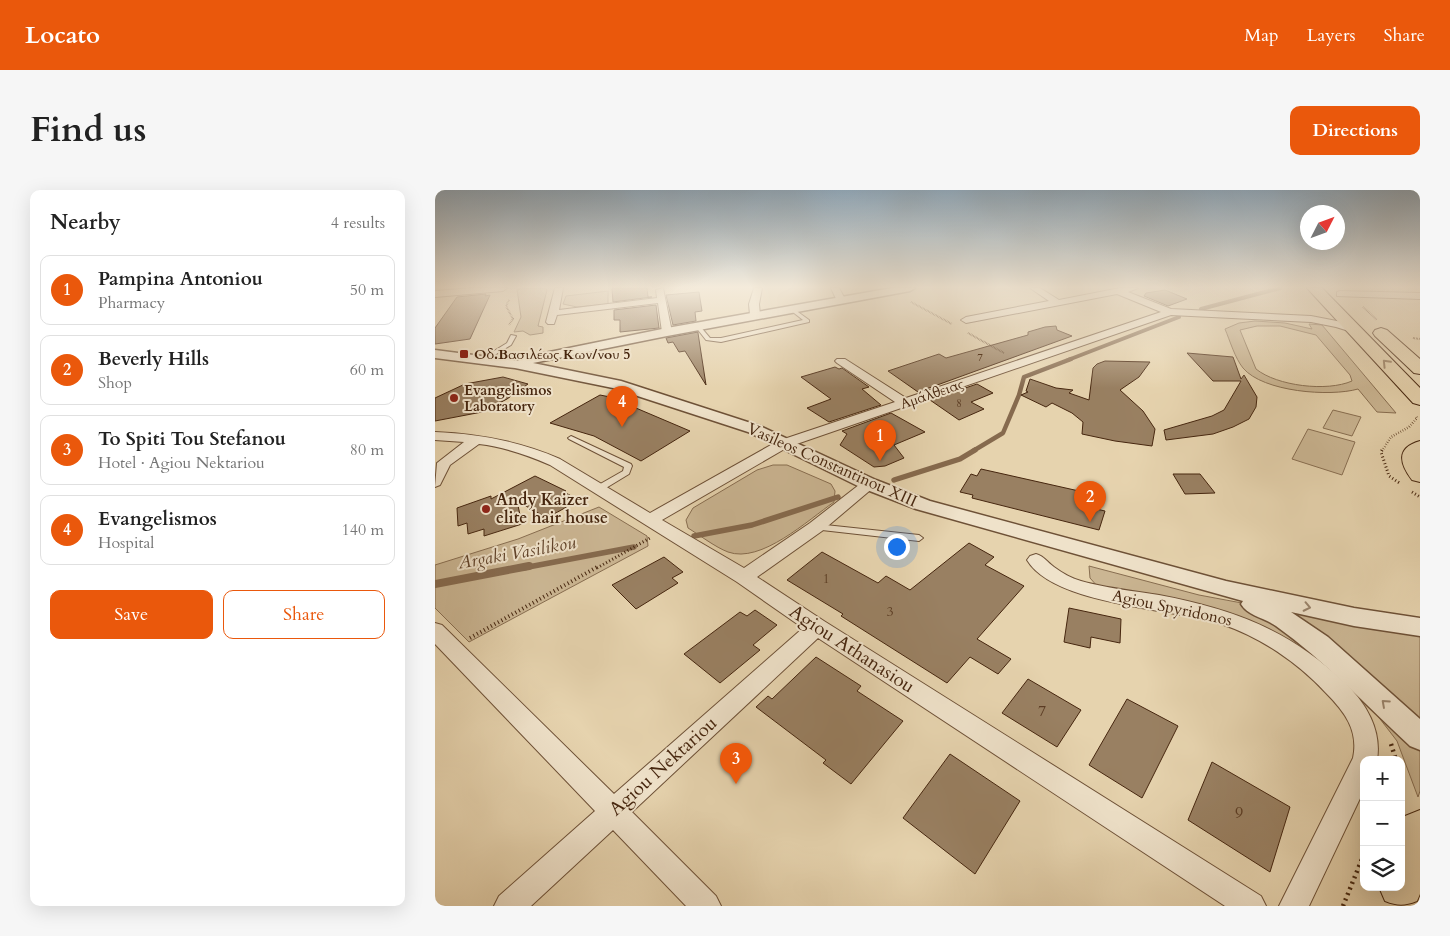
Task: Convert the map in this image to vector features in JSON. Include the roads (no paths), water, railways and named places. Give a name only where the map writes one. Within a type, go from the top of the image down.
[{"type":"highway","points":[[1347,321],[1417,404]]},
{"type":"highway","points":[[1369,321],[1420,369]]},
{"type":"highway","points":[[1420,448],[1414,452],[1413,464],[1420,476]]},
{"type":"highway","points":[[1405,874],[1420,831]]},
{"type":"highway","points":[[1394,906],[1399,891]]},
{"type":"street","points":[[665,321],[667,332]]},
{"type":"street","points":[[515,364],[721,321]]},
{"type":"street","name":"Αμάλθειας","points":[[658,525],[783,444],[1143,321]]},
{"type":"street","name":"Αμάλθειας","points":[[1324,321],[1355,330]]},
{"type":"street","name":"Vasileos Constantinou XIII","points":[[435,354],[515,364],[615,384],[722,417],[754,429],[869,484],[923,505],[1225,590],[1354,617],[1420,627]]},
{"type":"street","points":[[841,361],[906,403]]},
{"type":"street","name":"Agiou Athanasiou","points":[[435,436],[503,443],[529,450],[555,462],[744,577],[817,627],[1251,906]]},
{"type":"street","points":[[435,482],[445,463],[477,439]]},
{"type":"street","points":[[744,577],[816,527],[869,484]]},
{"type":"street","name":"Agiou Spyridonos","points":[[1036,560],[1045,571],[1062,582],[1078,587],[1210,613],[1237,622],[1289,649],[1312,665],[1353,708],[1363,724],[1368,740],[1365,756]]},
{"type":"street","name":"Vasileos Constantinou XIII","points":[[1225,590],[1282,618],[1300,630],[1326,651],[1420,737]]},
{"type":"street","name":"Agiou Nektariou","points":[[509,906],[817,627]]},
{"type":"street","points":[[435,632],[706,906]]},
{"type":"street","name":"Agiou Spyridonos","points":[[1294,906],[1360,769]]},
{"type":"lane","points":[[697,326],[709,339],[721,340],[805,321]]},
{"type":"lane","points":[[483,360],[509,344],[513,336]]},
{"type":"lane","points":[[571,438],[627,466],[626,472],[598,489]]},
{"type":"lane","points":[[816,527],[919,538]]},
{"type":"waterway","name":"Argaki Vasilikou","points":[[1068,360],[1168,321]]},
{"type":"waterway","name":"Argaki Vasilikou","points":[[973,451],[1003,433],[1019,395],[1024,377],[1071,359]]},
{"type":"waterway","name":"Argaki Vasilikou","points":[[894,480],[960,459],[975,450]]},
{"type":"waterway","name":"Argaki Vasilikou","points":[[694,536],[752,525],[838,497]]},
{"type":"waterway","name":"Argaki Vasilikou","points":[[523,568],[634,547]]},
{"type":"waterway","name":"Argaki Vasilikou","points":[[435,584],[529,566]]},
{"type":"place","name":"Οδ.Βασιλέως Κων/νου 5","points":[[464,354]]},
{"type":"place","name":"Evangelismos Laboratory","points":[[454,398]]},
{"type":"place","name":"Evangelismos","points":[[622,427]]},
{"type":"place","name":"Pampina Antoniou","points":[[880,461]]},
{"type":"place","name":"Andy Kaizer elite hair house","points":[[486,509]]},
{"type":"place","name":"Beverly Hills","points":[[1090,522]]},
{"type":"place","name":"To Spiti Tou Stefanou","points":[[736,784]]}]
